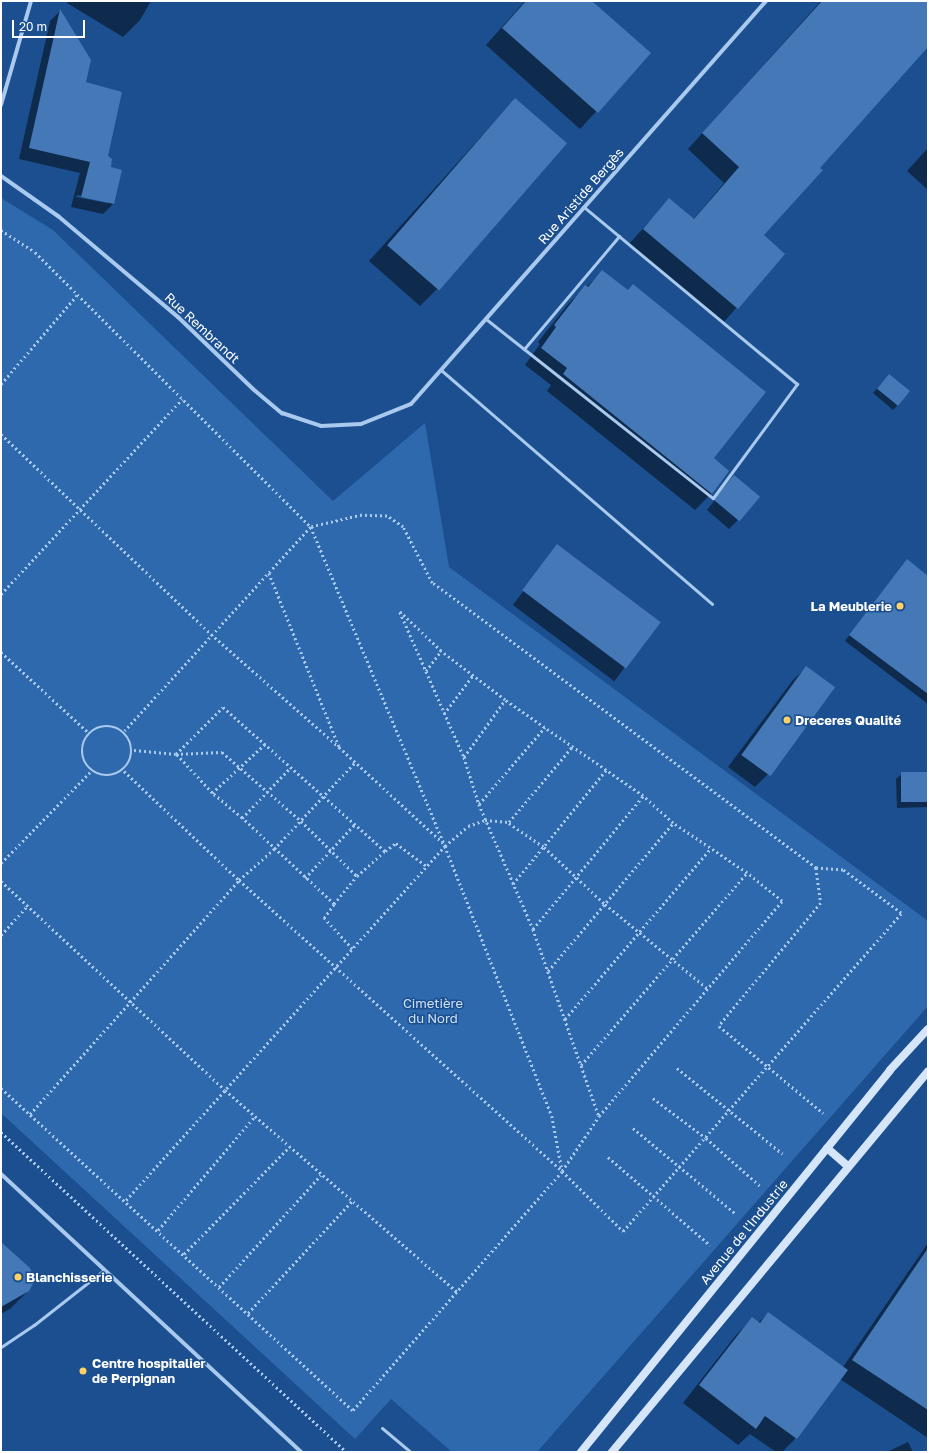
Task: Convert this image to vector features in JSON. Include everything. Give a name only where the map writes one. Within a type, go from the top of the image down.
[{"type":"street","points":[[1,105],[31,1]]},
{"type":"street","name":"Rue Aristide Bergès","points":[[411,404],[766,1]]},
{"type":"street","name":"Rue Rembrandt","points":[[1,176],[58,216],[178,317],[253,389],[282,413],[321,426],[361,424],[411,404]]},
{"type":"street","name":"Avenue de l'Industrie","points":[[581,1452],[890,1070],[928,1031]]},
{"type":"street","points":[[612,1452],[928,1071]]},
{"type":"street","points":[[827,1148],[848,1166]]},
{"type":"street","points":[[1,1174],[301,1452]]},
{"type":"lane","points":[[486,319],[713,498],[797,384],[585,208]]},
{"type":"lane","points":[[524,349],[619,236]]},
{"type":"lane","points":[[441,370],[712,604]]},
{"type":"lane","points":[[1,1347],[34,1325],[104,1270]]},
{"type":"lane","points":[[382,1428],[411,1452]]},
{"type":"lane","points":[[402,1452],[405,1447]]},
{"type":"path","points":[[1,230],[35,252],[311,527],[445,846],[552,1116],[562,1171]]},
{"type":"path","points":[[1,384],[77,295]]},
{"type":"path","points":[[1,594],[81,510],[182,399]]},
{"type":"path","points":[[1,434],[210,634],[339,747],[445,846]]},
{"type":"path","points":[[124,771],[239,880],[562,1171],[624,1231],[901,913],[843,870],[816,868],[432,583],[403,527],[387,516],[362,515],[311,527],[210,634],[125,731]]},
{"type":"path","points":[[269,573],[339,747]]},
{"type":"path","points":[[1,1088],[126,1200],[354,1410],[562,1171],[599,1116],[782,901],[747,873],[673,823],[643,796],[505,700],[441,651],[400,612],[444,715],[464,757],[485,820],[533,929],[599,1116]]},
{"type":"path","points":[[426,671],[441,651]]},
{"type":"path","points":[[1,652],[88,732]]},
{"type":"path","points":[[444,715],[473,675]]},
{"type":"path","points":[[464,757],[505,700]]},
{"type":"path","points":[[176,754],[223,706],[266,743],[290,768],[385,852]]},
{"type":"path","points":[[106,724],[125,731],[134,750],[124,771],[106,777],[90,772],[80,751],[88,732],[106,724]]},
{"type":"path","points":[[479,804],[545,727]]},
{"type":"path","points":[[212,793],[266,743]]},
{"type":"path","points":[[509,822],[572,747]]},
{"type":"path","points":[[134,750],[176,754],[222,752],[301,821],[357,876]]},
{"type":"path","points":[[176,754],[212,793],[242,818],[334,904]]},
{"type":"path","points":[[30,1114],[132,1002],[239,880],[301,821],[321,796],[355,762]]},
{"type":"path","points":[[242,818],[290,768]]},
{"type":"path","points":[[513,884],[606,770]]},
{"type":"path","points":[[1,863],[90,772]]},
{"type":"path","points":[[533,929],[643,796]]},
{"type":"path","points":[[126,1200],[426,866],[445,846],[468,826],[485,820],[509,822],[544,847],[577,876],[605,904],[708,989]]},
{"type":"path","points":[[548,971],[673,823]]},
{"type":"path","points":[[305,878],[331,852],[354,825]]},
{"type":"path","points":[[352,949],[324,918],[357,876],[396,843],[426,866]]},
{"type":"path","points":[[565,1020],[710,849]]},
{"type":"path","points":[[816,868],[821,903],[719,1026],[823,1112]]},
{"type":"path","points":[[581,1065],[747,873]]},
{"type":"path","points":[[1,881],[225,1090],[457,1292]]},
{"type":"path","points":[[1,935],[27,906]]},
{"type":"path","points":[[677,1068],[783,1154]]},
{"type":"path","points":[[653,1098],[706,1138],[760,1186]]},
{"type":"path","points":[[158,1230],[255,1116]]},
{"type":"path","points":[[633,1128],[679,1168],[735,1213]]},
{"type":"path","points":[[1,1132],[347,1452]]},
{"type":"path","points":[[184,1254],[289,1147]]},
{"type":"path","points":[[608,1157],[710,1245]]},
{"type":"path","points":[[219,1287],[321,1175]]},
{"type":"path","points":[[248,1313],[352,1201]]},
{"type":"green space","name":"Cimetière du Nord","points":[[1,198],[53,230],[333,501],[425,423],[449,567],[928,921],[928,1006],[537,1452],[452,1452],[391,1399],[355,1439],[1,1113]]},
{"type":"building","points":[[526,1],[592,1],[651,53],[598,113],[502,28]]},
{"type":"building","points":[[822,1],[928,1],[928,47],[820,168],[823,170],[764,235],[785,254],[738,309],[643,229],[669,198],[694,219],[739,167],[702,133]]},
{"type":"building","points":[[60,9],[91,60],[86,82],[122,92],[108,156],[112,159],[111,167],[122,170],[114,204],[81,197],[90,162],[29,148]]},
{"type":"building","points":[[515,98],[567,143],[439,290],[387,245]]},
{"type":"building","points":[[602,270],[628,290],[633,284],[766,392],[714,458],[729,471],[712,494],[563,374],[567,368],[541,348],[556,327],[554,325],[585,285],[588,287]]},
{"type":"building","points":[[889,374],[910,391],[898,406],[877,389]]},
{"type":"building","points":[[734,475],[760,497],[739,521],[713,500]]},
{"type":"building","points":[[557,544],[661,622],[626,669],[522,590]]},
{"type":"building","name":"La Meublerie","points":[[907,559],[928,576],[928,694],[849,635]]},
{"type":"building","name":"Dreceres Qualité","points":[[806,666],[835,687],[770,776],[741,755]]},
{"type":"building","points":[[901,772],[928,772],[928,802],[901,802]]},
{"type":"building","name":"Blanchisserie","points":[[1,1242],[30,1268],[35,1280],[29,1291],[1,1307]]},
{"type":"building","points":[[928,1248],[928,1410],[852,1360]]},
{"type":"building","points":[[768,1312],[848,1370],[797,1439],[765,1416],[756,1429],[699,1385],[752,1317],[760,1323]]},
{"type":"place","name":"La Meublerie","points":[[900,606]]},
{"type":"place","name":"Dreceres Qualité","points":[[787,720]]},
{"type":"place","name":"Blanchisserie","points":[[18,1277]]},
{"type":"place","name":"Centre hospitalier de Perpignan","points":[[83,1371]]}]
